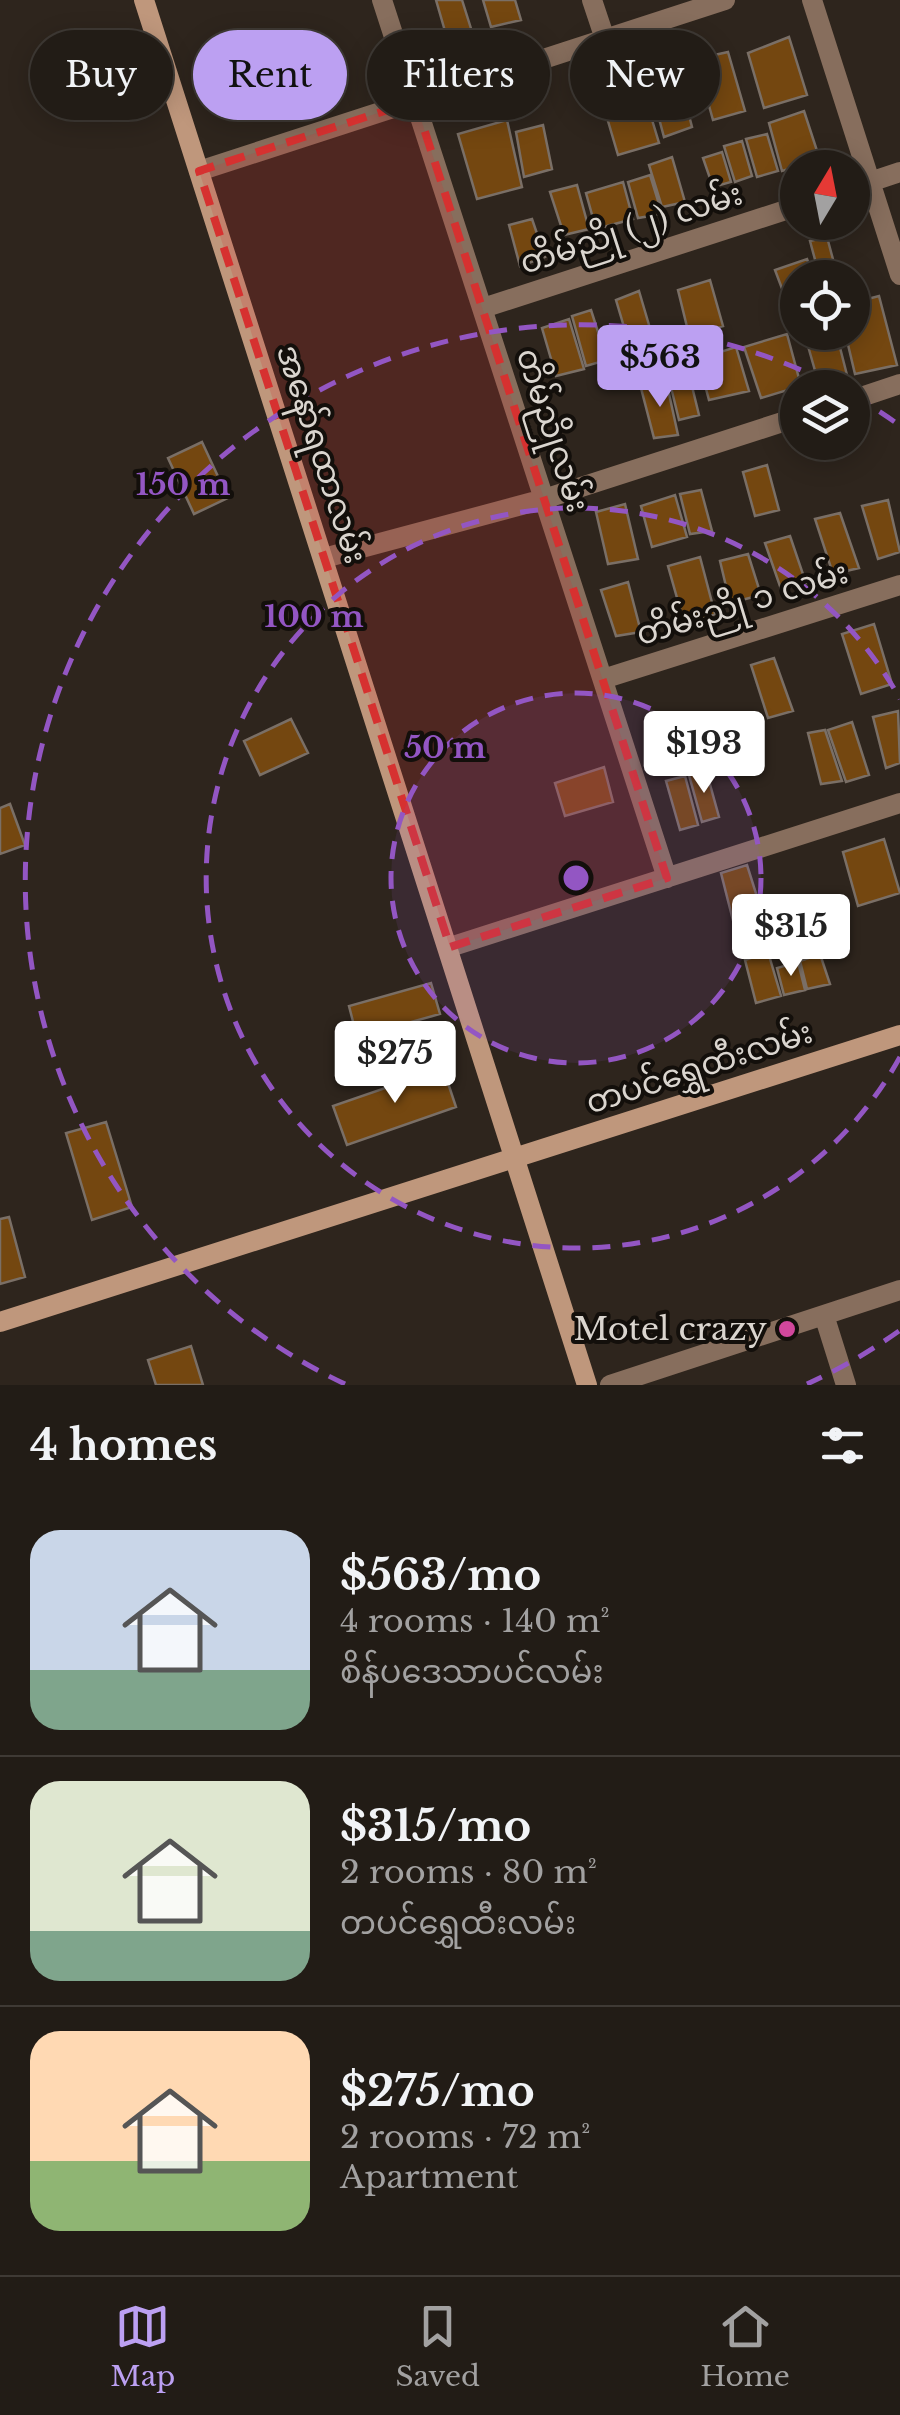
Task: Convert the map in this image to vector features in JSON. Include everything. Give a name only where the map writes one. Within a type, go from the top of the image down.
[{"type":"main road","name":"အနော်ရထာလမ်း","points":[[144,0],[587,1385]]},
{"type":"main road","name":"တပင်ရွှေထီးလမ်း","points":[[0,1322],[900,1035]]},
{"type":"street","name":"တိမ်ညိုလမ်း","points":[[382,0],[392,30]]},
{"type":"street","points":[[592,0],[601,30]]},
{"type":"street","points":[[632,30],[725,0]]},
{"type":"street","points":[[812,0],[852,150]]},
{"type":"street","points":[[199,171],[367,116]]},
{"type":"street","name":"တိမ်ညိုလမ်း","points":[[421,120],[667,878]]},
{"type":"street","points":[[870,182],[900,172]]},
{"type":"street","points":[[870,206],[900,275]]},
{"type":"street","name":"တိမ်ညို (၂) လမ်း","points":[[482,308],[780,212]]},
{"type":"street","points":[[870,394],[900,384]]},
{"type":"street","points":[[324,558],[544,499],[780,423]]},
{"type":"street","name":"တိမ်းညို ၁ လမ်း","points":[[603,678],[900,586]]},
{"type":"street","points":[[450,947],[900,803]]},
{"type":"street","points":[[610,1385],[900,1290]]},
{"type":"street","points":[[824,1315],[846,1385]]},
{"type":"highlighted area","points":[[415,101],[667,878],[450,947],[199,171]]},
{"type":"building","points":[[436,0],[462,0],[471,30],[445,30]]},
{"type":"building","points":[[483,0],[515,0],[521,20],[491,27]]},
{"type":"building","points":[[789,37],[807,95],[764,108],[748,53]]},
{"type":"building","points":[[728,52],[745,111],[720,118],[720,54]]},
{"type":"building","points":[[804,111],[817,150],[780,150],[780,164],[769,123]]},
{"type":"building","points":[[507,120],[522,187],[477,199],[458,134]]},
{"type":"building","points":[[608,120],[652,120],[659,143],[618,155]]},
{"type":"building","points":[[659,120],[690,120],[692,127],[664,137]]},
{"type":"building","points":[[543,125],[552,169],[524,177],[516,132]]},
{"type":"building","points":[[767,134],[778,171],[757,177],[746,139]]},
{"type":"building","points":[[742,141],[752,176],[735,182],[724,146]]},
{"type":"building","points":[[722,152],[731,182],[713,187],[703,158]]},
{"type":"building","points":[[672,157],[685,202],[662,207],[649,165]]},
{"type":"building","points":[[650,175],[662,214],[638,218],[628,182]]},
{"type":"building","points":[[623,182],[633,219],[596,229],[586,193]]},
{"type":"building","points":[[577,185],[589,229],[564,235],[550,192]]},
{"type":"building","points":[[532,219],[545,257],[520,266],[509,225]]},
{"type":"building","points":[[828,240],[833,260],[815,260],[810,241]]},
{"type":"building","points":[[710,280],[723,326],[689,335],[678,290]]},
{"type":"building","points":[[639,291],[654,342],[630,347],[616,300]]},
{"type":"building","points":[[879,296],[897,365],[854,370],[849,350],[870,350],[870,298]]},
{"type":"building","points":[[591,310],[607,360],[586,366],[572,316]]},
{"type":"building","points":[[569,319],[584,369],[556,376],[542,328]]},
{"type":"building","points":[[780,336],[780,350],[791,350],[797,370],[780,370],[780,392],[761,398],[744,347]]},
{"type":"building","points":[[736,347],[749,391],[709,400],[698,359]]},
{"type":"building","points":[[809,350],[841,350],[846,370],[815,370]]},
{"type":"building","points":[[688,370],[699,415],[679,420],[668,375]]},
{"type":"building","points":[[666,380],[678,435],[654,438],[641,388]]},
{"type":"building","points":[[202,442],[228,498],[194,514],[168,458]]},
{"type":"building","points":[[767,465],[779,510],[755,516],[743,472]]},
{"type":"building","points":[[701,490],[712,531],[690,534],[680,494]]},
{"type":"building","points":[[675,495],[687,537],[652,547],[641,506]]},
{"type":"building","points":[[888,500],[900,552],[878,559],[862,506]]},
{"type":"building","points":[[625,504],[638,559],[608,564],[596,512]]},
{"type":"building","points":[[840,513],[859,568],[833,574],[815,519]]},
{"type":"building","points":[[790,536],[806,583],[781,589],[765,543]]},
{"type":"building","points":[[748,554],[761,595],[730,603],[720,561]]},
{"type":"building","points":[[700,557],[715,614],[685,626],[668,566]]},
{"type":"building","points":[[628,582],[641,632],[616,636],[601,590]]},
{"type":"building","points":[[874,624],[892,684],[861,694],[842,634]]},
{"type":"building","points":[[774,658],[793,711],[768,718],[751,665]]},
{"type":"building","points":[[898,711],[900,763],[886,768],[873,717]]},
{"type":"building","points":[[291,719],[308,753],[260,775],[244,741]]},
{"type":"building","points":[[852,722],[869,775],[846,782],[828,730]]},
{"type":"building","points":[[825,730],[842,781],[821,784],[808,733]]},
{"type":"building","points":[[604,767],[613,802],[565,816],[555,783]]},
{"type":"building","points":[[706,770],[719,817],[702,822],[689,775]]},
{"type":"building","points":[[685,776],[698,825],[680,830],[666,781]]},
{"type":"building","points":[[10,804],[25,845],[0,854],[0,808]]},
{"type":"building","points":[[884,839],[900,893],[858,906],[843,852]]},
{"type":"building","points":[[747,865],[771,941],[740,948],[721,873]]},
{"type":"building","points":[[768,952],[781,996],[756,1003],[745,960]]},
{"type":"building","points":[[820,954],[830,984],[807,989],[800,961]]},
{"type":"building","points":[[798,962],[805,990],[784,995],[777,968]]},
{"type":"building","points":[[431,983],[440,1014],[357,1037],[349,1006]]},
{"type":"building","points":[[443,1068],[456,1107],[347,1145],[333,1106]]},
{"type":"building","points":[[106,1122],[132,1207],[92,1220],[66,1133]]},
{"type":"building","points":[[9,1217],[25,1277],[0,1284],[0,1219]]},
{"type":"building","points":[[191,1346],[203,1385],[156,1385],[148,1360]]},
{"type":"place","name":"Motel crazy","points":[[787,1329]]}]
